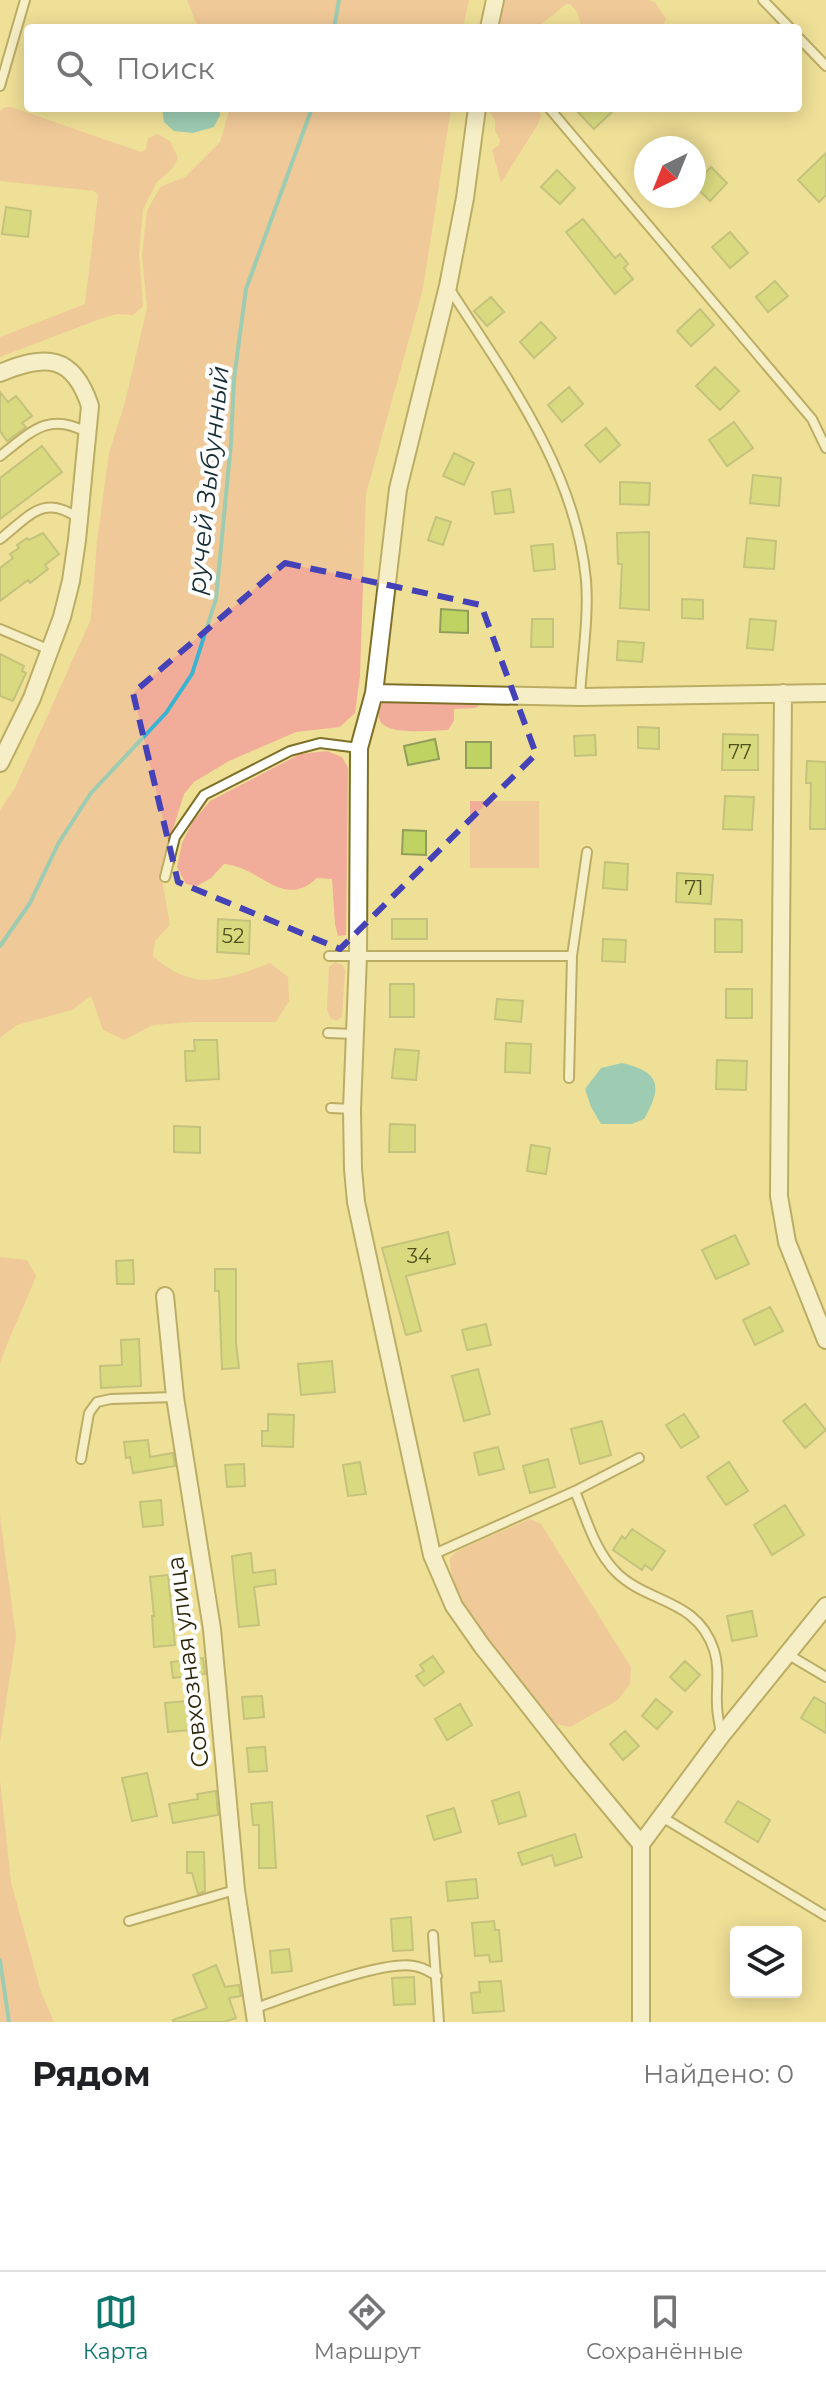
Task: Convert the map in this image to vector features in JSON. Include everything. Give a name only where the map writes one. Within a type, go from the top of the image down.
[{"type":"street","points":[[490,24],[495,0]]},
{"type":"street","points":[[476,112],[465,198],[448,286],[398,489],[374,693],[359,748],[358,956],[352,1109],[356,1202],[432,1555],[454,1606],[548,1731],[641,1844]]},
{"type":"street","points":[[0,373],[26,362],[50,360],[69,370],[83,386],[90,406],[71,581],[51,650],[19,728],[0,763]]},
{"type":"street","points":[[374,693],[580,697],[826,693]]},
{"type":"street","points":[[783,693],[779,1196],[787,1242],[826,1340]]},
{"type":"street","name":"Совхозная улица","points":[[165,1296],[175,1397],[212,1629],[236,1890],[256,2015]]},
{"type":"street","points":[[641,2022],[641,1844],[721,1736],[826,1606]]},
{"type":"lane","points":[[0,83],[25,0]]},
{"type":"lane","points":[[763,0],[786,24]]},
{"type":"lane","points":[[802,41],[826,66]]},
{"type":"lane","points":[[552,112],[812,419],[826,448]]},
{"type":"lane","points":[[448,286],[522,402],[569,503],[578,531],[586,582],[580,697]]},
{"type":"lane","points":[[0,456],[34,430],[52,422],[71,424],[89,433]]},
{"type":"lane","points":[[0,539],[34,512],[50,505],[63,508],[79,519]]},
{"type":"lane","points":[[0,629],[51,650]]},
{"type":"lane","points":[[165,877],[175,837],[204,795],[290,751],[320,743],[359,748]]},
{"type":"lane","points":[[569,1078],[572,956],[587,852]]},
{"type":"lane","points":[[329,956],[572,956]]},
{"type":"lane","points":[[328,1033],[354,1034]]},
{"type":"lane","points":[[331,1108],[352,1109]]},
{"type":"lane","points":[[81,1459],[89,1413],[97,1402],[175,1397]]},
{"type":"lane","points":[[432,1555],[575,1491],[639,1458]]},
{"type":"lane","points":[[575,1491],[604,1557],[614,1570],[642,1591],[683,1609],[703,1629],[713,1650],[719,1680],[717,1704],[721,1736]]},
{"type":"lane","points":[[789,1655],[826,1677]]},
{"type":"lane","points":[[661,1817],[826,1916]]},
{"type":"lane","points":[[129,1921],[236,1890]]},
{"type":"lane","points":[[433,1935],[439,2022]]},
{"type":"lane","points":[[256,2015],[368,1972],[412,1965],[437,1976]]},
{"type":"highlighted area","points":[[285,563],[481,605],[536,754],[340,949],[178,882],[133,693]]},
{"type":"shaded area","points":[[187,0],[469,0],[464,24],[196,24]]},
{"type":"shaded area","points":[[499,0],[649,0],[655,2],[666,19],[663,24],[581,24],[577,12],[566,4],[542,24],[494,24]]},
{"type":"shaded area","points":[[11,107],[141,152],[146,149],[148,138],[158,134],[170,141],[178,158],[173,168],[157,182],[143,209],[139,254],[143,306],[133,315],[117,314],[100,319],[0,357],[0,337],[85,304],[98,195],[94,191],[0,181],[0,111]]},
{"type":"shaded area","points":[[229,112],[450,112],[423,289],[366,494],[360,676],[355,713],[340,727],[296,732],[229,761],[194,782],[184,794],[162,864],[170,925],[155,941],[153,956],[181,975],[209,980],[238,975],[270,963],[288,977],[289,1001],[276,1022],[153,1025],[124,1040],[103,1030],[91,996],[72,1010],[17,1025],[0,1038],[0,810],[15,788],[91,619],[97,541],[109,453],[125,402],[147,308],[142,255],[147,211],[160,187],[185,177],[220,142]]},
{"type":"shaded area","points":[[490,112],[540,112],[541,116],[501,183],[492,150],[500,140],[495,131],[495,120]]},
{"type":"shaded area","points":[[385,699],[474,700],[479,706],[454,709],[454,721],[448,730],[398,730],[380,722],[379,712]]},
{"type":"shaded area","points":[[327,751],[342,757],[348,768],[346,935],[338,936],[335,924],[332,879],[317,878],[305,887],[293,890],[224,864],[211,878],[197,886],[186,884],[177,867],[182,843],[193,821],[210,801],[300,754]]},
{"type":"shaded area","points":[[470,801],[539,801],[539,868],[470,868]]},
{"type":"shaded area","points":[[335,962],[343,965],[345,971],[342,1017],[336,1021],[330,1018],[327,1009],[329,967]]},
{"type":"shaded area","points":[[0,1257],[27,1260],[36,1276],[0,1364]]},
{"type":"shaded area","points":[[0,1515],[16,1637],[0,1742]]},
{"type":"shaded area","points":[[530,1519],[541,1524],[631,1667],[630,1684],[618,1700],[570,1727],[552,1723],[489,1644],[452,1576],[450,1558],[457,1551]]},
{"type":"shaded area","points":[[0,1780],[11,1882],[41,1992],[54,2022],[0,2022]]},
{"type":"water","points":[[163,112],[220,112],[214,127],[193,133],[174,131],[164,122]]},
{"type":"water","points":[[622,1063],[651,1076],[654,1098],[644,1119],[632,1124],[601,1124],[585,1089],[601,1068]]},
{"type":"building","points":[[578,112],[612,112],[594,129]]},
{"type":"building","points":[[826,153],[826,195],[819,202],[798,180]]},
{"type":"building","points":[[711,167],[727,183],[710,201],[706,197],[706,172]]},
{"type":"building","points":[[557,170],[575,188],[560,204],[541,187]]},
{"type":"building","points":[[6,207],[31,211],[28,237],[2,234]]},
{"type":"building","points":[[583,219],[615,258],[620,254],[628,264],[624,268],[633,279],[615,294],[566,232]]},
{"type":"building","points":[[730,232],[748,253],[730,268],[712,247]]},
{"type":"building","points":[[775,281],[788,296],[768,312],[756,297]]},
{"type":"building","points":[[491,297],[504,312],[487,326],[474,311]]},
{"type":"building","points":[[700,309],[714,325],[691,346],[677,331]]},
{"type":"building","points":[[541,322],[556,338],[534,358],[520,342]]},
{"type":"building","points":[[715,367],[739,391],[720,410],[696,386]]},
{"type":"building","points":[[569,387],[583,404],[562,422],[548,405]]},
{"type":"building","points":[[0,392],[8,402],[16,396],[32,416],[22,423],[26,427],[7,441],[0,431]]},
{"type":"building","points":[[734,422],[753,448],[727,466],[709,440]]},
{"type":"building","points":[[606,428],[620,445],[600,462],[585,445]]},
{"type":"building","points":[[42,446],[62,472],[0,519],[0,478]]},
{"type":"building","points":[[454,453],[474,463],[464,485],[443,476]]},
{"type":"building","points":[[753,475],[781,478],[779,506],[750,503]]},
{"type":"building","points":[[620,482],[650,483],[649,505],[620,504]]},
{"type":"building","points":[[510,489],[514,512],[495,514],[492,492]]},
{"type":"building","points":[[436,517],[451,522],[443,545],[428,540]]},
{"type":"building","points":[[649,532],[649,610],[620,608],[622,564],[618,564],[617,533]]},
{"type":"building","points":[[43,533],[59,554],[45,565],[48,569],[0,601],[0,568],[13,558],[10,554],[19,548],[17,545]]},
{"type":"building","points":[[747,538],[776,541],[774,569],[744,567]]},
{"type":"building","points":[[553,544],[555,569],[534,571],[531,546]]},
{"type":"building","points":[[682,599],[703,600],[703,619],[682,618]]},
{"type":"building","points":[[441,609],[468,611],[468,633],[440,632]]},
{"type":"building","points":[[532,619],[553,619],[553,647],[531,647]]},
{"type":"building","points":[[750,619],[776,621],[773,650],[747,648]]},
{"type":"building","points":[[618,641],[644,643],[642,662],[617,660]]},
{"type":"building","points":[[0,654],[24,666],[22,671],[26,673],[13,701],[0,696]]},
{"type":"building","points":[[638,727],[659,728],[659,749],[638,748]]},
{"type":"building","points":[[723,734],[758,735],[758,770],[722,770]]},
{"type":"building","points":[[595,735],[596,755],[575,756],[574,736]]},
{"type":"building","points":[[435,739],[439,759],[408,765],[404,746]]},
{"type":"building","points":[[466,742],[491,742],[491,768],[466,768]]},
{"type":"building","points":[[807,761],[826,762],[826,829],[810,829],[811,783],[806,783]]},
{"type":"building","points":[[725,796],[754,797],[752,830],[723,829]]},
{"type":"building","points":[[403,830],[426,831],[426,855],[402,854]]},
{"type":"building","points":[[605,862],[628,864],[627,890],[603,888]]},
{"type":"building","points":[[677,873],[713,875],[711,904],[676,902]]},
{"type":"building","points":[[218,919],[250,921],[249,954],[217,952]]},
{"type":"building","points":[[392,919],[427,919],[427,939],[392,939]]},
{"type":"building","points":[[715,919],[742,920],[742,952],[715,952]]},
{"type":"building","points":[[603,939],[626,940],[625,962],[602,961]]},
{"type":"building","points":[[390,984],[414,984],[414,1017],[390,1017]]},
{"type":"building","points":[[726,989],[752,989],[752,1018],[726,1018]]},
{"type":"building","points":[[497,999],[523,1001],[521,1022],[495,1019]]},
{"type":"building","points":[[194,1040],[217,1040],[219,1079],[186,1081],[185,1051],[195,1051]]},
{"type":"building","points":[[506,1043],[531,1044],[530,1073],[505,1072]]},
{"type":"building","points":[[395,1049],[419,1051],[416,1080],[392,1078]]},
{"type":"building","points":[[717,1060],[747,1061],[746,1090],[716,1089]]},
{"type":"building","points":[[390,1124],[415,1125],[415,1152],[389,1152]]},
{"type":"building","points":[[174,1126],[200,1127],[200,1153],[174,1152]]},
{"type":"building","points":[[531,1145],[550,1148],[546,1174],[527,1171]]},
{"type":"building","points":[[448,1232],[455,1264],[406,1276],[421,1331],[406,1335],[382,1248]]},
{"type":"building","points":[[735,1235],[749,1264],[716,1279],[702,1250]]},
{"type":"building","points":[[133,1260],[134,1284],[117,1284],[116,1261]]},
{"type":"building","points":[[215,1269],[236,1269],[239,1368],[222,1369],[219,1291],[215,1291]]},
{"type":"building","points":[[770,1307],[783,1331],[755,1345],[743,1320]]},
{"type":"building","points":[[486,1324],[491,1345],[467,1350],[462,1330]]},
{"type":"building","points":[[139,1339],[141,1386],[101,1388],[100,1366],[122,1365],[121,1340]]},
{"type":"building","points":[[332,1361],[335,1392],[301,1395],[298,1364]]},
{"type":"building","points":[[478,1369],[490,1414],[464,1421],[452,1376]]},
{"type":"building","points":[[805,1404],[826,1430],[805,1448],[783,1421]]},
{"type":"building","points":[[268,1414],[294,1415],[293,1447],[262,1446],[262,1431],[268,1431]]},
{"type":"building","points":[[684,1414],[699,1437],[681,1448],[666,1425]]},
{"type":"building","points":[[602,1421],[611,1455],[580,1464],[571,1429]]},
{"type":"building","points":[[148,1440],[150,1457],[173,1453],[175,1466],[133,1473],[130,1457],[126,1458],[124,1442]]},
{"type":"building","points":[[498,1447],[504,1469],[479,1475],[474,1453]]},
{"type":"building","points":[[548,1459],[555,1487],[530,1493],[523,1466]]},
{"type":"building","points":[[360,1462],[366,1494],[348,1496],[343,1465]]},
{"type":"building","points":[[729,1462],[748,1491],[726,1505],[707,1477]]},
{"type":"building","points":[[244,1464],[245,1486],[227,1487],[225,1465]]},
{"type":"building","points":[[161,1500],[163,1525],[143,1527],[140,1502]]},
{"type":"building","points":[[785,1505],[804,1535],[772,1555],[754,1525]]},
{"type":"building","points":[[632,1529],[665,1551],[652,1570],[645,1565],[642,1570],[613,1550],[622,1536],[625,1539]]},
{"type":"building","points":[[251,1553],[253,1573],[275,1570],[276,1584],[254,1587],[259,1625],[239,1627],[232,1556]]},
{"type":"building","points":[[168,1575],[175,1645],[154,1647],[150,1577]]},
{"type":"building","points":[[752,1611],[757,1636],[732,1641],[727,1616]]},
{"type":"building","points":[[433,1656],[444,1672],[424,1686],[416,1676],[424,1671],[420,1665]]},
{"type":"building","points":[[203,1658],[205,1674],[173,1678],[171,1662]]},
{"type":"building","points":[[685,1661],[700,1675],[685,1691],[670,1677]]},
{"type":"building","points":[[262,1696],[264,1717],[244,1719],[242,1697]]},
{"type":"building","points":[[814,1697],[826,1704],[826,1733],[801,1718]]},
{"type":"building","points":[[656,1699],[672,1712],[657,1729],[642,1716]]},
{"type":"building","points":[[187,1701],[190,1730],[168,1732],[165,1703]]},
{"type":"building","points":[[460,1704],[472,1725],[447,1740],[435,1719]]},
{"type":"building","points":[[625,1731],[639,1746],[623,1760],[610,1744]]},
{"type":"building","points":[[265,1747],[267,1771],[249,1772],[247,1748]]},
{"type":"building","points":[[147,1773],[157,1816],[132,1821],[122,1778]]},
{"type":"building","points":[[216,1791],[218,1815],[173,1823],[169,1804],[198,1799],[197,1794]]},
{"type":"building","points":[[519,1792],[526,1816],[499,1824],[492,1801]]},
{"type":"building","points":[[738,1801],[770,1820],[758,1842],[725,1822]]},
{"type":"building","points":[[272,1802],[276,1868],[259,1868],[259,1825],[253,1825],[251,1804]]},
{"type":"building","points":[[454,1808],[461,1832],[434,1840],[427,1816]]},
{"type":"building","points":[[575,1834],[582,1857],[555,1866],[552,1855],[522,1865],[518,1853]]},
{"type":"building","points":[[187,1852],[204,1852],[205,1891],[198,1894],[192,1873],[187,1873]]},
{"type":"building","points":[[476,1879],[478,1898],[448,1901],[446,1882]]},
{"type":"building","points":[[411,1917],[413,1950],[393,1951],[391,1919]]},
{"type":"building","points":[[494,1921],[495,1930],[499,1930],[502,1961],[490,1962],[489,1955],[475,1956],[472,1923]]},
{"type":"building","points":[[289,1949],[292,1971],[272,1973],[270,1951]]},
{"type":"building","points":[[216,1965],[225,1987],[239,1985],[241,1996],[229,1998],[236,2018],[224,2022],[173,2022],[207,2008],[193,1975]]},
{"type":"building","points":[[414,1977],[415,2004],[394,2005],[392,1978]]},
{"type":"building","points":[[501,1981],[504,2011],[473,2013],[471,1993],[480,1992],[479,1982]]},
{"type":"waterway","name":"ручей Зыбунный","points":[[335,24],[339,0]]},
{"type":"waterway","name":"ручей Зыбунный","points":[[0,946],[30,903],[58,844],[91,793],[166,713],[192,674],[216,599],[234,379],[246,289],[311,112]]},
{"type":"waterway","name":"ручей Зыбунный","points":[[0,1960],[9,2022]]}]
